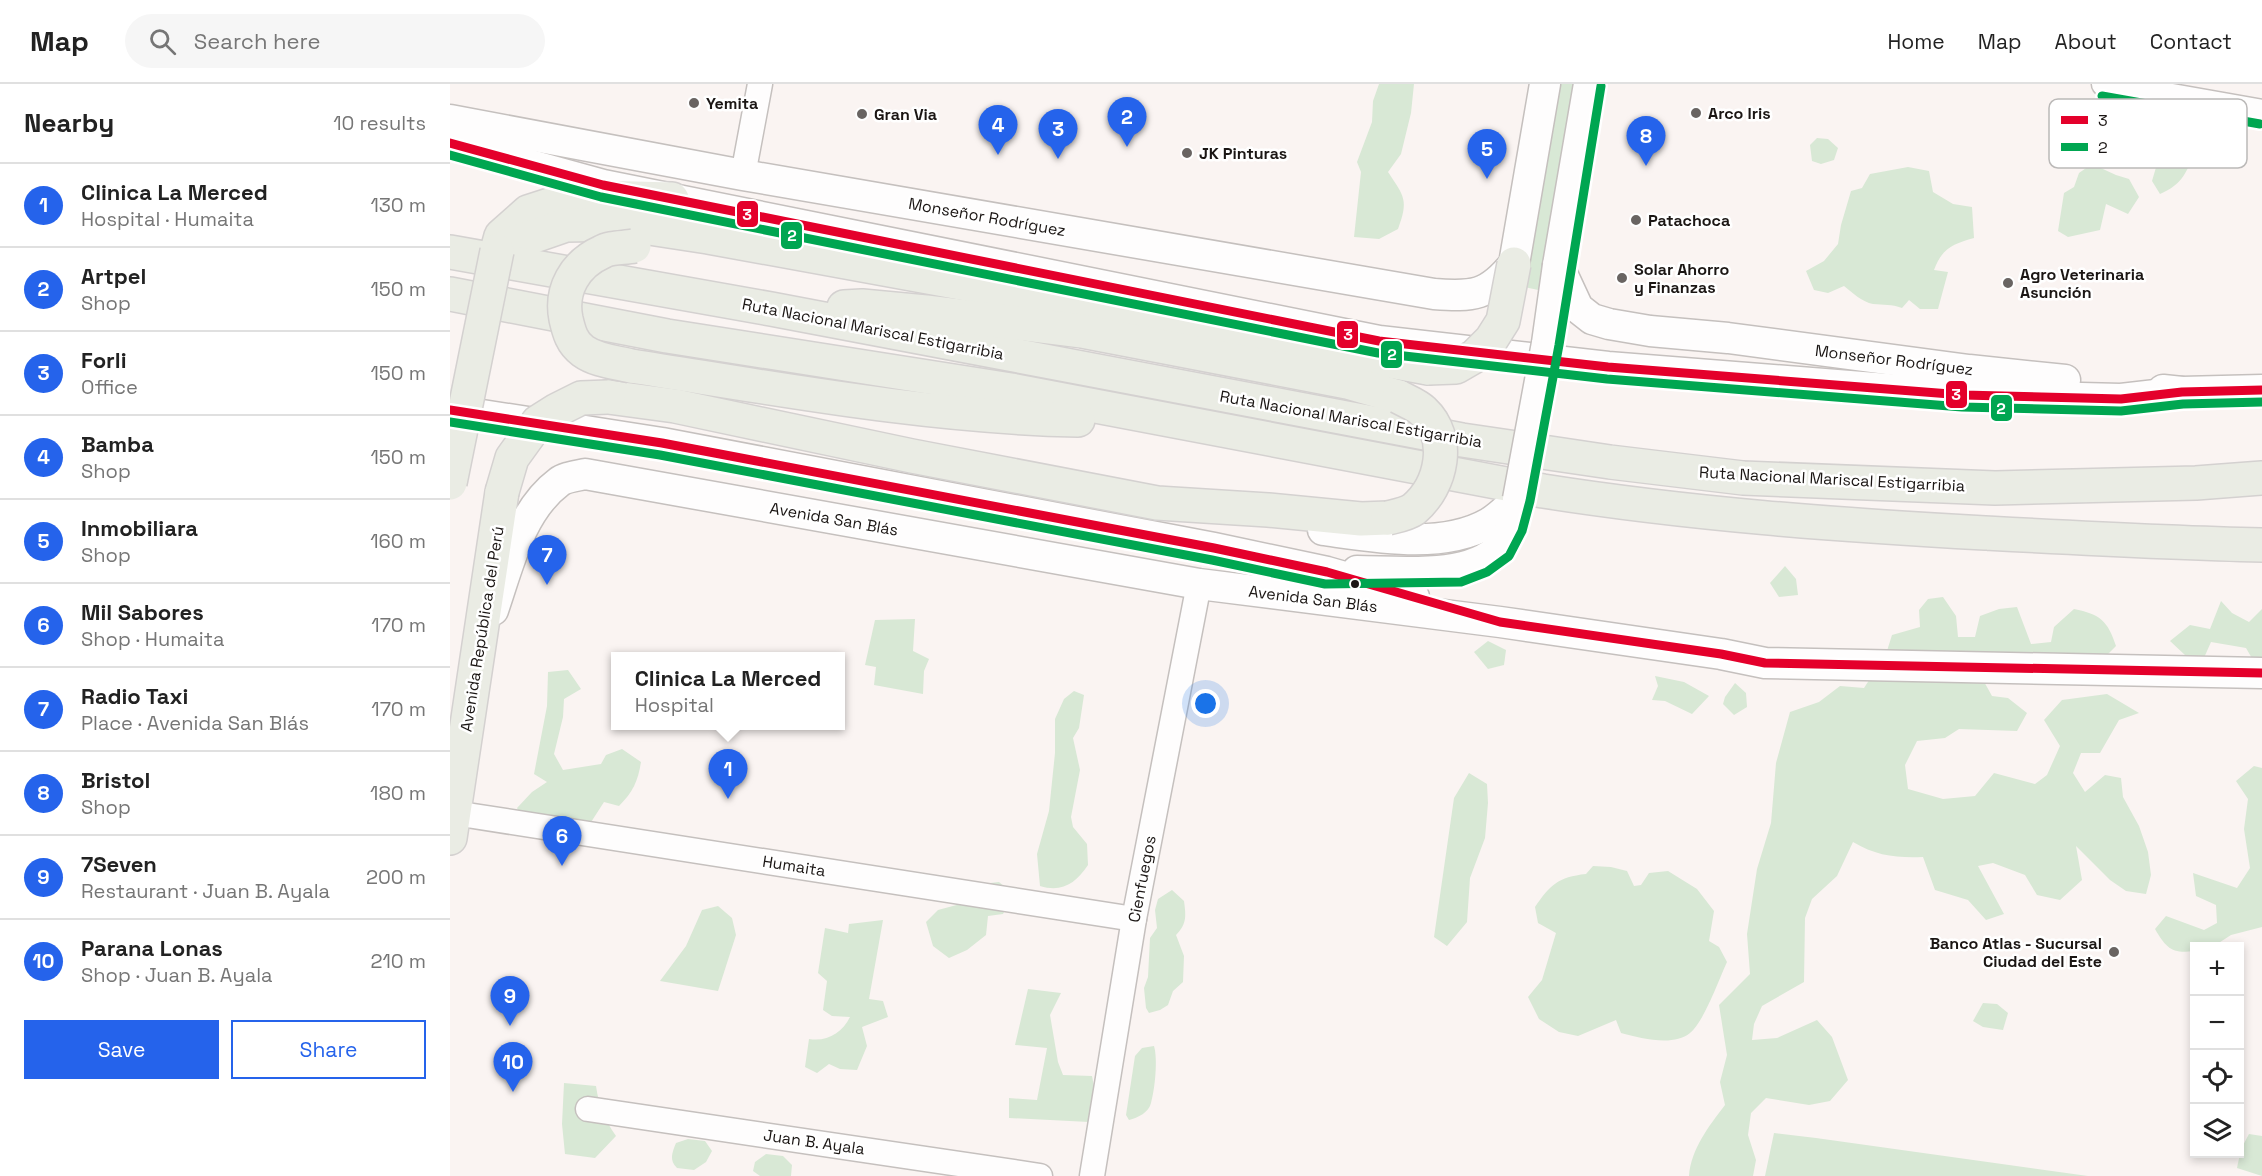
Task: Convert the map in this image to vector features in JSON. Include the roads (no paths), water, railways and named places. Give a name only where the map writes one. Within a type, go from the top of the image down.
[{"type":"highway","points":[[450,483],[501,236],[528,212],[562,201],[597,197],[672,199]]},
{"type":"highway","points":[[497,251],[511,243],[566,225],[623,224],[708,237],[1428,368],[1456,367],[1475,356],[1491,340],[1503,321],[1514,264]]},
{"type":"highway","points":[[823,259],[734,255],[634,246],[603,251],[581,265],[569,281],[563,306],[569,336],[582,350],[599,359],[861,402],[1063,420],[1179,422]]},
{"type":"highway","name":"Ruta Nacional Mariscal Estigarribia","points":[[450,252],[771,309],[1462,440],[1610,462],[1743,478],[1995,488],[2196,483],[2262,478]]},
{"type":"highway","name":"Ruta Nacional Mariscal Estigarribia","points":[[450,294],[667,336],[1011,390],[1610,502],[1754,518],[1904,529],[2157,543],[2262,545]]},
{"type":"highway","name":"Avenida República del Perú","points":[[452,825],[502,492],[512,458],[538,422],[581,398],[608,397],[675,405],[912,456],[1157,503],[1360,519],[1388,518],[1412,511],[1428,493],[1442,460],[1437,429],[1423,410],[1399,397],[1347,382],[1040,325],[862,306],[771,309]]},
{"type":"street","points":[[743,175],[760,84]]},
{"type":"street","points":[[1514,264],[1545,84]]},
{"type":"street","points":[[1327,572],[1458,570],[1482,561],[1501,547],[1510,528],[1518,500],[1547,342],[1589,84]]},
{"type":"street","points":[[2104,84],[2189,99]]},
{"type":"street","points":[[2247,109],[2262,112]]},
{"type":"street","name":"Monseñor Rodríguez","points":[[450,120],[743,175],[1434,294],[1464,296],[1478,294],[1496,284],[1514,264]]},
{"type":"street","points":[[450,143],[603,185],[1379,341],[1608,367],[1963,395],[2121,399],[2181,392]]},
{"type":"street","name":"Monseñor Rodríguez","points":[[1558,265],[1578,308],[1592,319],[1609,324],[1969,370],[2181,392],[2262,390]]},
{"type":"street","points":[[450,410],[662,443],[1214,548],[1327,572],[1500,622]]},
{"type":"street","name":"Avenida San Blás","points":[[450,763],[479,648],[521,533],[541,500],[560,481],[585,474],[1199,584],[1500,622],[1721,654],[1765,663],[2262,673]]},
{"type":"street","points":[[1157,503],[1384,538],[1448,538],[1489,523],[1518,500]]},
{"type":"street","name":"Cienfuegos","points":[[1092,1176],[1134,920],[1199,584]]},
{"type":"street","name":"Humaita","points":[[452,825],[1134,920]]},
{"type":"street","name":"Juan B. Ayala","points":[[588,1109],[1040,1176]]},
{"type":"place","name":"Yemita","points":[[694,103]]},
{"type":"place","name":"Arco Iris","points":[[1696,113]]},
{"type":"place","name":"Gran Via","points":[[862,114]]},
{"type":"place","name":"Artpel","points":[[1127,147]]},
{"type":"place","name":"JK Pinturas","points":[[1187,153]]},
{"type":"place","name":"Bamba","points":[[998,155]]},
{"type":"place","name":"Forli","points":[[1058,159]]},
{"type":"place","name":"Bristol","points":[[1646,166]]},
{"type":"place","name":"Inmobiliara","points":[[1487,179]]},
{"type":"place","name":"Patachoca","points":[[1636,220]]},
{"type":"place","name":"Solar Ahorro y Finanzas","points":[[1622,278]]},
{"type":"place","name":"Agro Veterinaria Asunción","points":[[2008,283]]},
{"type":"place","name":"Radio Taxi","points":[[547,585]]},
{"type":"place","name":"Clinica La Merced","points":[[728,799]]},
{"type":"place","name":"Mil Sabores","points":[[562,866]]},
{"type":"place","name":"Banco Atlas - Sucursal Ciudad del Este","points":[[2114,952]]},
{"type":"place","name":"7Seven","points":[[510,1026]]},
{"type":"place","name":"Parana Lonas","points":[[513,1092]]}]
